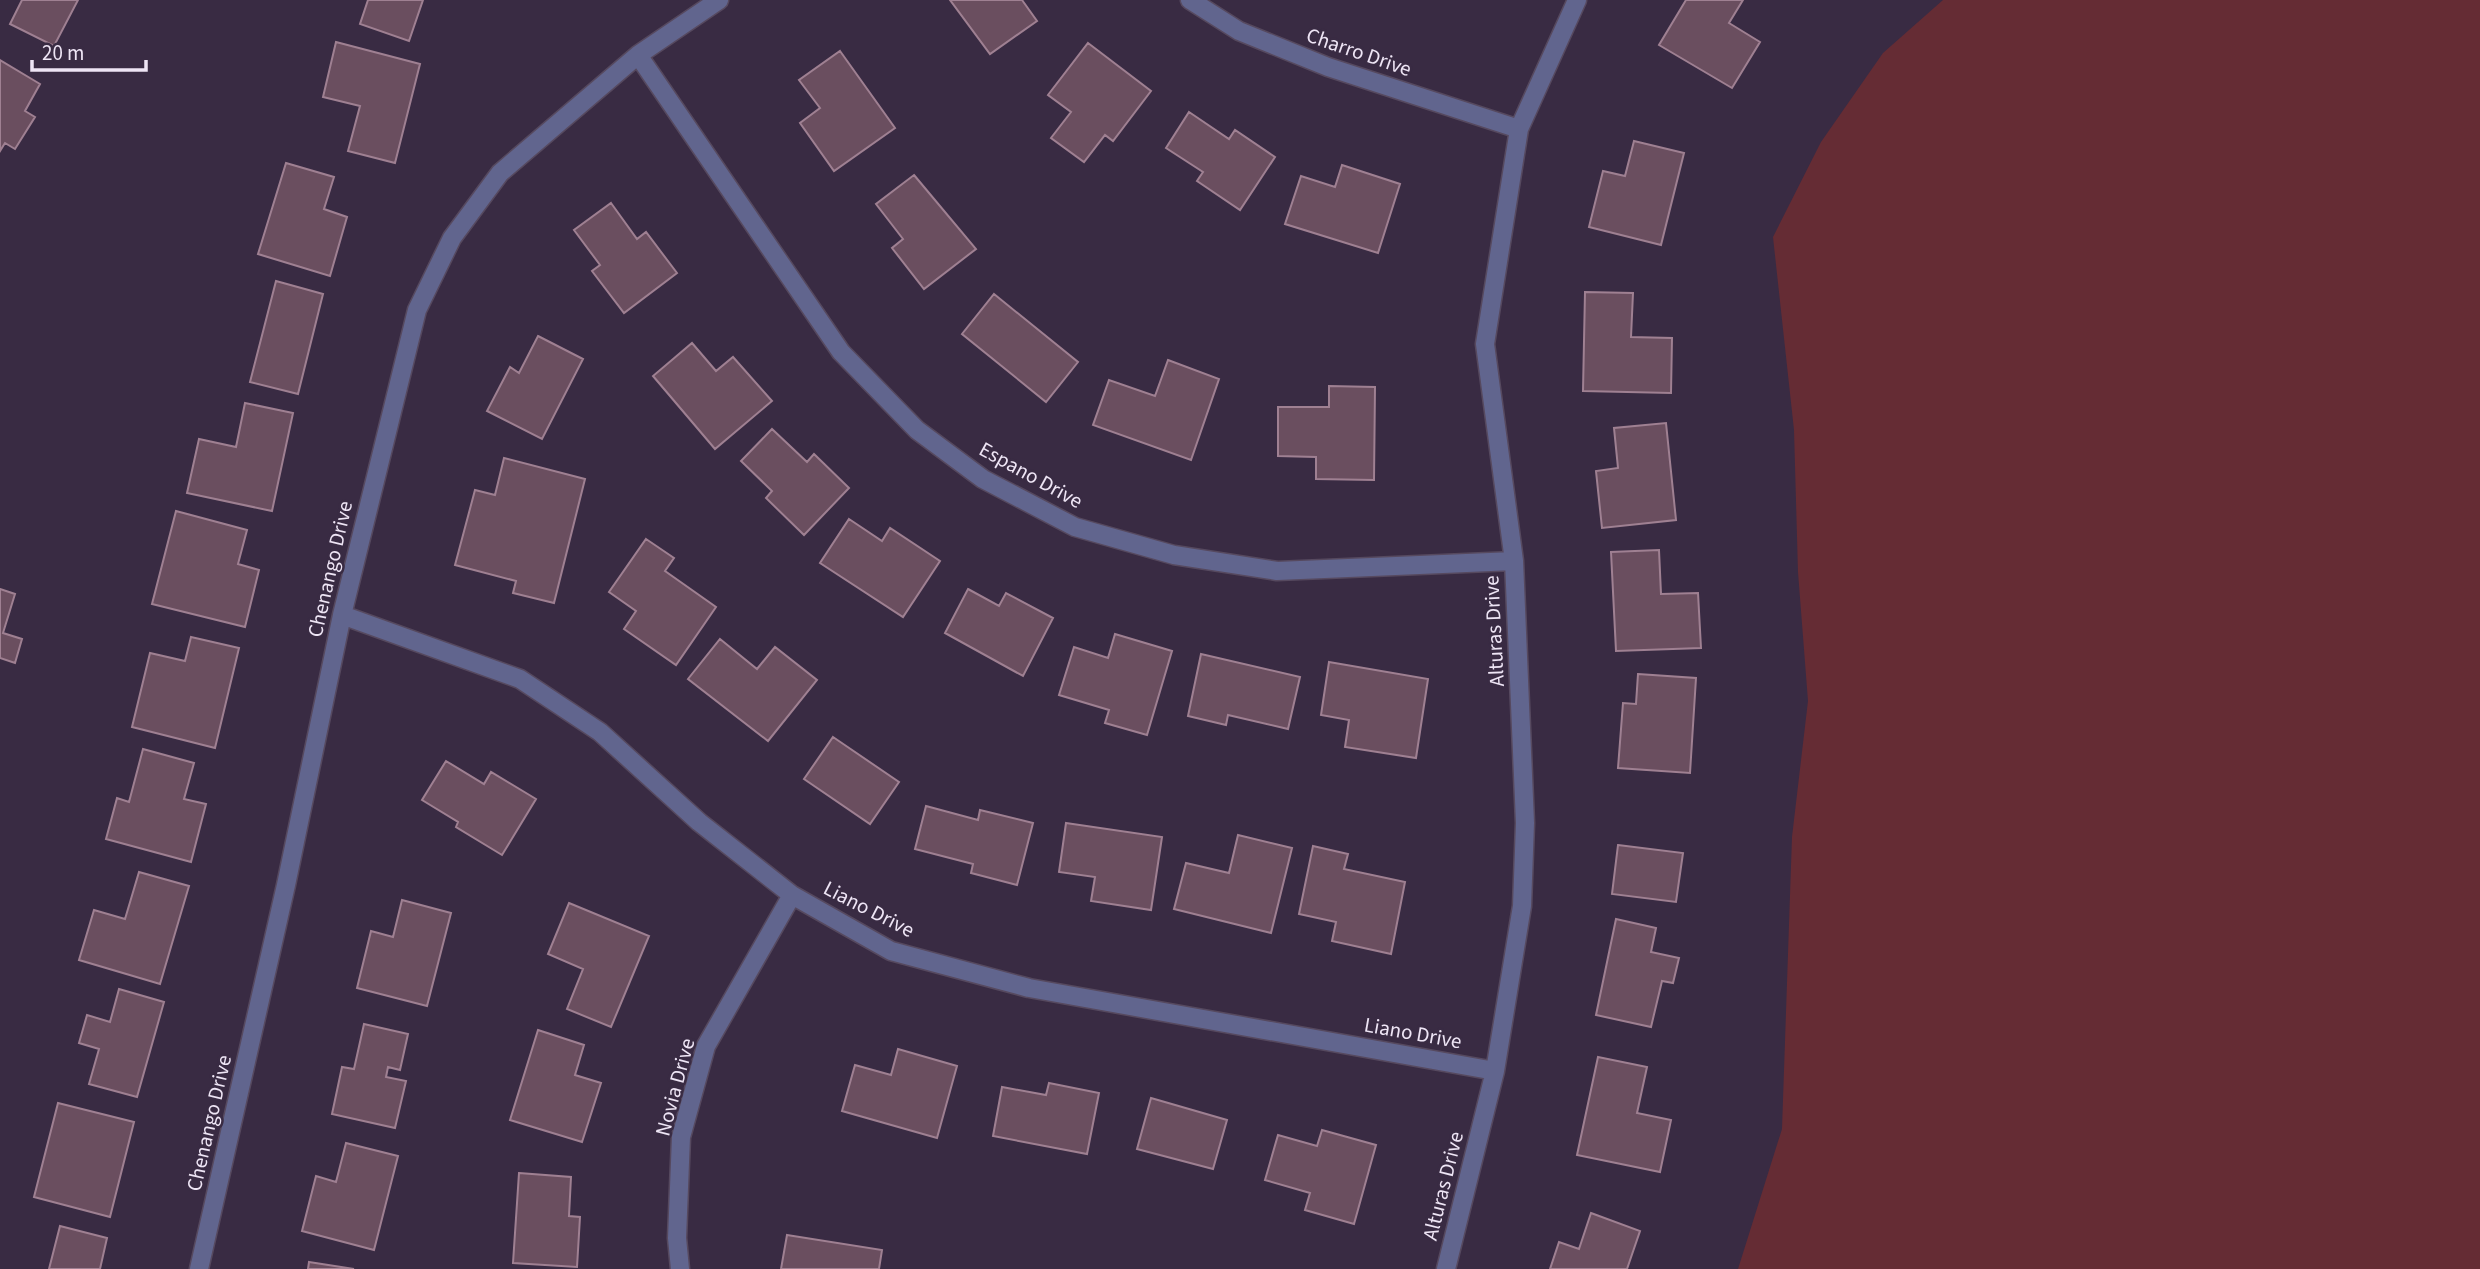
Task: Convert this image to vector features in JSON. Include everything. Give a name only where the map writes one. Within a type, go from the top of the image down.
[{"type":"street","name":"Chenango Drive","points":[[199,1269],[286,885],[342,615],[417,310],[452,238],[500,173],[638,55],[719,0]]},
{"type":"street","name":"Charro Drive","points":[[1190,0],[1239,31],[1328,68],[1519,129]]},
{"type":"street","name":"Alturas Drive","points":[[1446,1269],[1495,1071],[1522,906],[1525,823],[1514,561],[1485,344],[1519,129],[1577,0]]},
{"type":"street","name":"Espano Drive","points":[[638,55],[841,352],[917,430],[983,479],[1075,527],[1174,555],[1277,571],[1514,561]]},
{"type":"street","name":"Liano Drive","points":[[342,615],[520,679],[600,732],[699,822],[792,895],[891,951],[1029,988],[1495,1071]]},
{"type":"street","name":"Novia Drive","points":[[680,1269],[677,1238],[681,1138],[706,1046],[792,895]]},
{"type":"shaded area","points":[[1943,0],[2480,0],[2480,1269],[1738,1269],[1782,1129],[1792,837],[1808,701],[1798,572],[1794,430],[1773,237],[1821,142],[1883,53]]},
{"type":"building","points":[[22,0],[78,0],[54,46],[10,24]]},
{"type":"building","points":[[368,0],[423,0],[409,41],[360,24]]},
{"type":"building","points":[[950,0],[1022,0],[1037,21],[990,54]]},
{"type":"building","points":[[1686,0],[1743,0],[1729,23],[1760,42],[1732,88],[1659,45]]},
{"type":"building","points":[[336,42],[420,64],[395,163],[348,151],[360,106],[323,97]]},
{"type":"building","points":[[1088,43],[1151,91],[1113,141],[1105,135],[1084,162],[1051,138],[1071,112],[1048,95]]},
{"type":"building","points":[[840,51],[895,128],[834,171],[800,123],[820,108],[799,80]]},
{"type":"building","points":[[0,60],[40,84],[25,111],[35,117],[15,149],[5,143],[0,151]]},
{"type":"building","points":[[1189,112],[1229,139],[1235,130],[1275,157],[1240,210],[1197,181],[1203,172],[1166,148]]},
{"type":"building","points":[[1634,141],[1684,153],[1661,245],[1589,227],[1603,171],[1625,176]]},
{"type":"building","points":[[286,163],[334,177],[324,209],[347,217],[330,276],[258,254]]},
{"type":"building","points":[[1342,165],[1400,184],[1378,253],[1285,224],[1301,176],[1335,187]]},
{"type":"building","points":[[914,175],[976,249],[924,289],[892,248],[903,239],[876,204]]},
{"type":"building","points":[[611,203],[637,239],[646,232],[677,273],[624,313],[592,271],[600,265],[574,230]]},
{"type":"building","points":[[276,281],[323,294],[298,394],[250,382]]},
{"type":"building","points":[[1585,292],[1633,293],[1631,337],[1672,338],[1671,393],[1583,391]]},
{"type":"building","points":[[994,294],[1078,362],[1046,402],[962,334]]},
{"type":"building","points":[[538,336],[583,359],[542,439],[487,411],[510,367],[519,373]]},
{"type":"building","points":[[692,343],[716,371],[733,357],[772,401],[715,449],[653,376]]},
{"type":"building","points":[[1168,360],[1219,379],[1191,460],[1093,425],[1109,380],[1155,396]]},
{"type":"building","points":[[1329,386],[1375,387],[1374,480],[1316,479],[1316,457],[1278,456],[1278,407],[1329,407]]},
{"type":"building","points":[[245,403],[293,413],[272,511],[187,493],[199,439],[236,447]]},
{"type":"building","points":[[1666,423],[1676,520],[1602,528],[1596,471],[1618,468],[1614,428]]},
{"type":"building","points":[[772,429],[807,462],[814,454],[849,488],[804,535],[766,498],[772,491],[741,461]]},
{"type":"building","points":[[504,458],[585,479],[554,603],[513,593],[516,581],[455,565],[475,490],[495,495]]},
{"type":"building","points":[[176,511],[247,530],[238,564],[259,570],[245,627],[152,604]]},
{"type":"building","points":[[849,519],[882,541],[890,528],[940,561],[903,617],[820,563]]},
{"type":"building","points":[[646,539],[674,558],[665,571],[716,607],[676,665],[624,629],[636,611],[609,592]]},
{"type":"building","points":[[1659,550],[1661,594],[1698,593],[1701,648],[1616,651],[1611,552]]},
{"type":"building","points":[[0,589],[15,594],[3,633],[22,639],[15,663],[0,658]]},
{"type":"building","points":[[968,589],[999,606],[1006,593],[1053,618],[1023,676],[945,633]]},
{"type":"building","points":[[1115,634],[1172,651],[1147,735],[1105,723],[1109,710],[1059,695],[1074,647],[1108,658]]},
{"type":"building","points":[[191,637],[239,648],[215,748],[132,727],[150,653],[185,661]]},
{"type":"building","points":[[720,639],[757,669],[775,647],[817,680],[768,741],[688,679]]},
{"type":"building","points":[[1201,654],[1300,677],[1288,729],[1228,715],[1226,725],[1188,716]]},
{"type":"building","points":[[1329,662],[1428,679],[1416,758],[1345,747],[1349,720],[1321,715]]},
{"type":"building","points":[[1638,674],[1696,678],[1690,773],[1618,768],[1623,703],[1636,704]]},
{"type":"building","points":[[833,737],[899,782],[870,824],[804,779]]},
{"type":"building","points":[[143,749],[194,763],[184,799],[206,804],[191,862],[106,839],[117,798],[129,802]]},
{"type":"building","points":[[446,761],[484,784],[491,772],[536,799],[502,855],[456,827],[458,822],[422,800]]},
{"type":"building","points":[[926,806],[978,820],[980,810],[1033,823],[1017,885],[971,873],[973,864],[915,849]]},
{"type":"building","points":[[1066,823],[1162,837],[1151,910],[1091,901],[1095,877],[1059,872]]},
{"type":"building","points":[[1238,835],[1292,848],[1271,933],[1174,909],[1186,863],[1229,873]]},
{"type":"building","points":[[1618,845],[1683,853],[1676,902],[1612,894]]},
{"type":"building","points":[[1313,846],[1348,854],[1344,869],[1405,882],[1391,954],[1332,941],[1336,922],[1299,914]]},
{"type":"building","points":[[139,872],[189,886],[160,984],[79,960],[94,910],[125,919]]},
{"type":"building","points":[[402,900],[451,913],[427,1006],[357,988],[371,931],[393,937]]},
{"type":"building","points":[[569,903],[649,936],[611,1027],[567,1009],[583,969],[548,954]]},
{"type":"building","points":[[1616,919],[1656,928],[1651,952],[1679,958],[1673,983],[1662,981],[1651,1027],[1596,1015]]},
{"type":"building","points":[[119,989],[164,1002],[137,1097],[89,1084],[99,1049],[79,1043],[87,1015],[110,1022]]},
{"type":"building","points":[[364,1024],[408,1034],[400,1070],[388,1067],[386,1077],[406,1081],[395,1128],[332,1114],[342,1067],[354,1069]]},
{"type":"building","points":[[538,1030],[584,1045],[575,1075],[601,1083],[582,1142],[510,1120]]},
{"type":"building","points":[[898,1049],[957,1066],[937,1138],[842,1111],[855,1065],[891,1075]]},
{"type":"building","points":[[1598,1057],[1647,1067],[1637,1113],[1671,1120],[1660,1172],[1577,1155]]},
{"type":"building","points":[[1049,1083],[1099,1093],[1087,1154],[993,1136],[1002,1087],[1046,1095]]},
{"type":"building","points":[[1151,1098],[1227,1120],[1213,1169],[1137,1149]]},
{"type":"building","points":[[58,1103],[134,1122],[110,1217],[34,1197]]},
{"type":"building","points":[[1322,1130],[1376,1145],[1354,1224],[1305,1210],[1310,1193],[1265,1180],[1278,1135],[1317,1146]]},
{"type":"building","points":[[346,1143],[398,1156],[374,1250],[302,1231],[316,1176],[336,1182]]},
{"type":"building","points":[[519,1173],[571,1177],[569,1216],[580,1217],[577,1267],[513,1263]]},
{"type":"building","points":[[1591,1213],[1640,1231],[1627,1269],[1550,1269],[1559,1242],[1579,1249]]},
{"type":"building","points":[[60,1226],[107,1238],[100,1269],[49,1269]]},
{"type":"building","points":[[787,1235],[882,1250],[879,1269],[781,1269]]},
{"type":"building","points":[[309,1262],[354,1269],[308,1269]]}]
